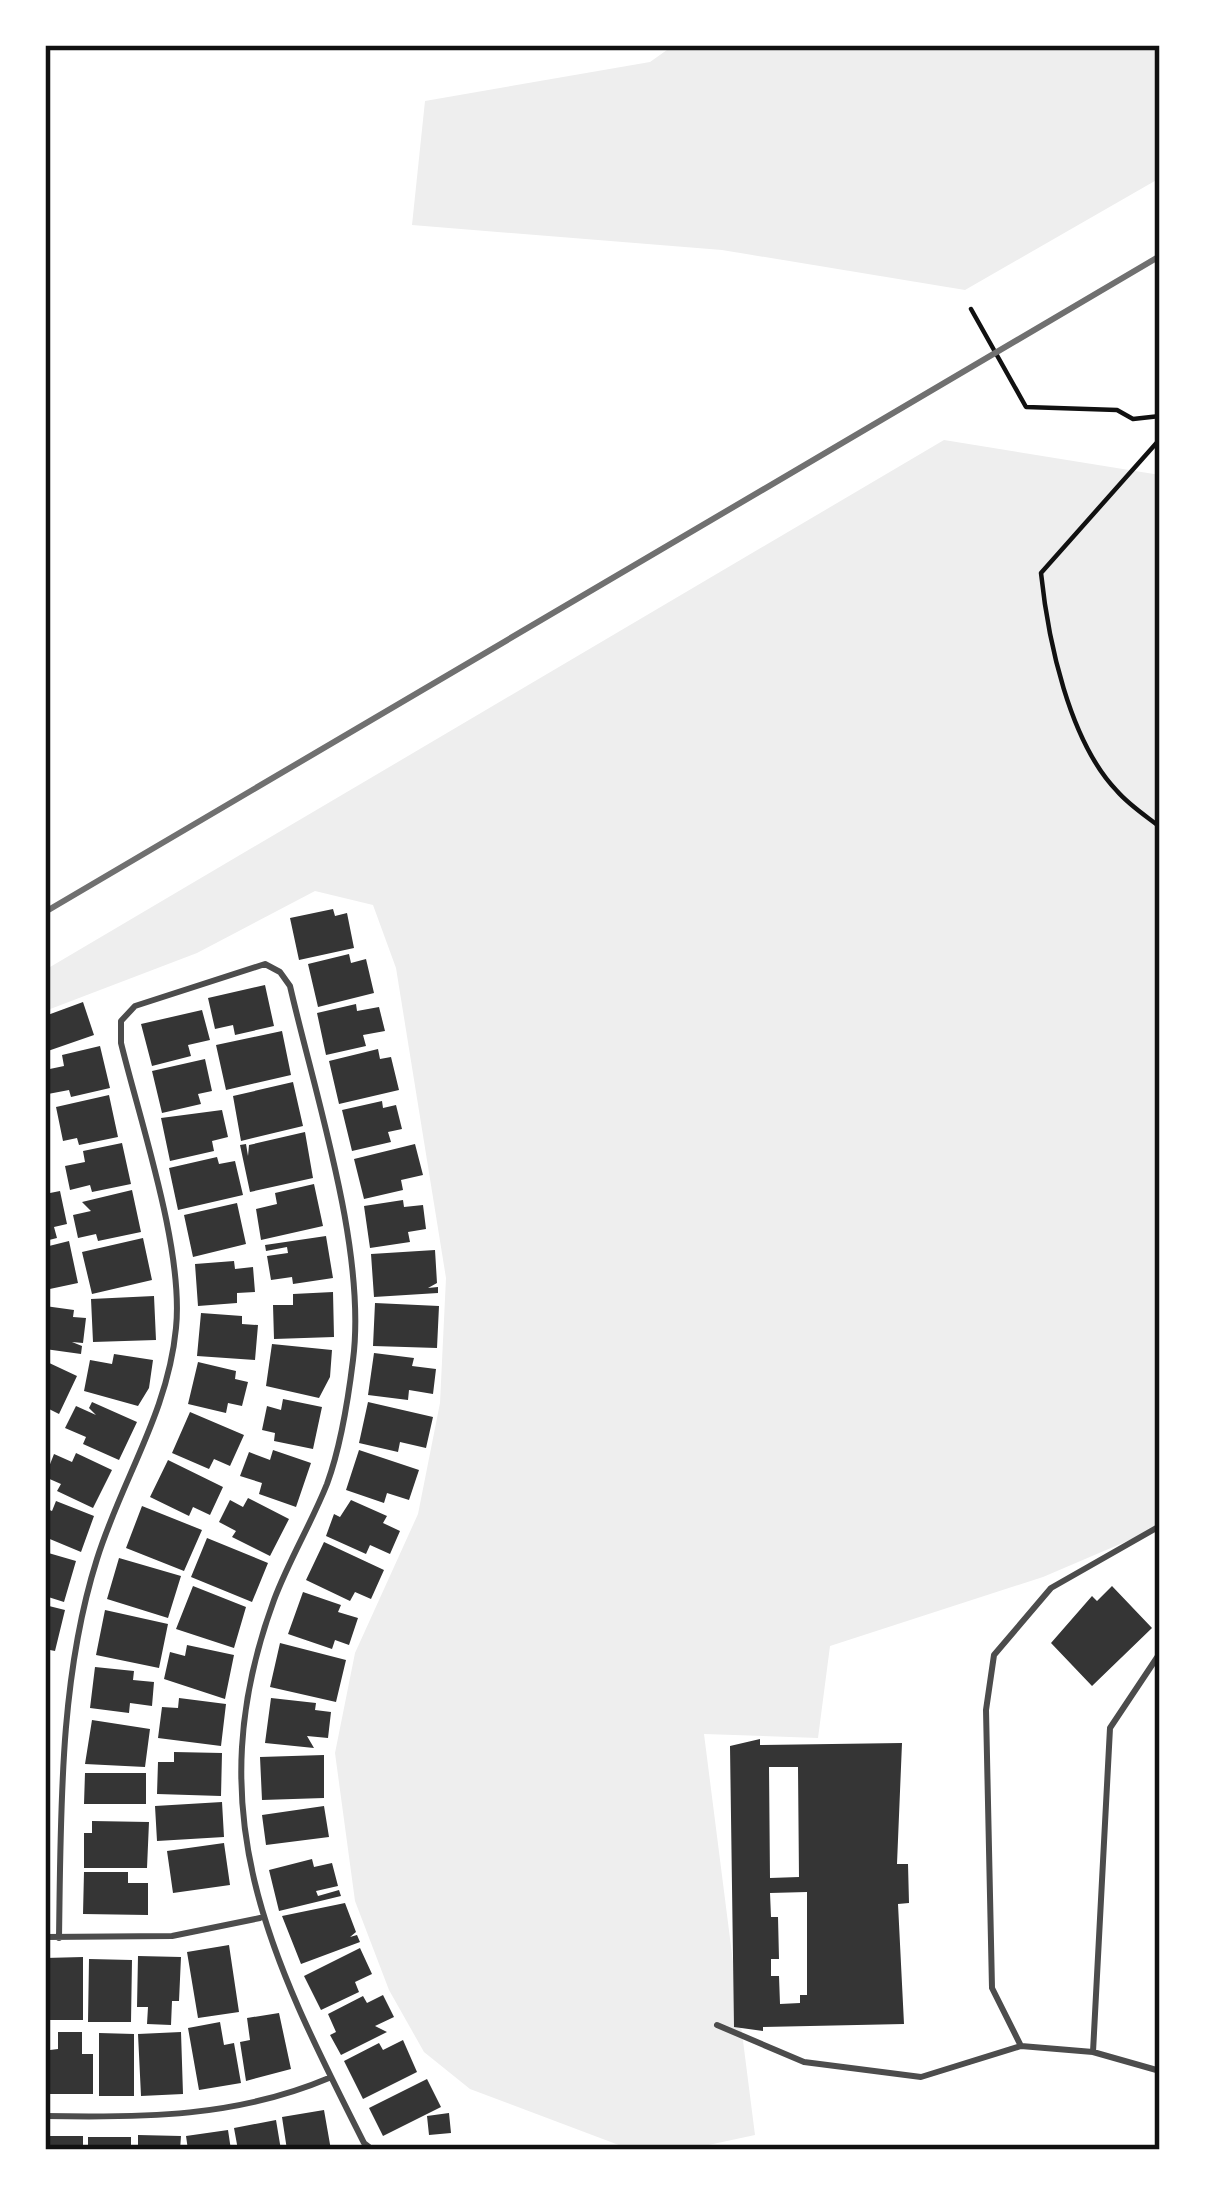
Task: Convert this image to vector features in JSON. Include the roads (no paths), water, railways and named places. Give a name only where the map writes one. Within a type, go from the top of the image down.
[{"type":"lane","points":[[59,1937],[62,1766],[84,1612],[98,1557],[165,1400],[177,1324],[168,1248],[121,1021],[134,1006],[248,965],[265,964],[280,972],[290,986],[349,1250],[354,1356],[329,1479],[274,1599],[255,1666],[242,1753],[244,1830],[260,1918],[331,2077],[364,2143],[373,2150]]},
{"type":"lane","points":[[1021,2046],[992,1988],[986,1710],[994,1655],[1051,1588],[1160,1526]]},
{"type":"lane","points":[[1093,2052],[1109,1728],[1160,1652]]},
{"type":"lane","points":[[45,1937],[172,1936],[260,1918]]},
{"type":"lane","points":[[717,2025],[805,2062],[921,2077],[1021,2046],[1093,2052],[1160,2071]]},
{"type":"lane","points":[[45,2116],[164,2119],[280,2098],[331,2077]]},
{"type":"lane","points":[[444,2150],[485,2146],[514,2150]]},
{"type":"railway","points":[[45,912],[1160,256]]}]
